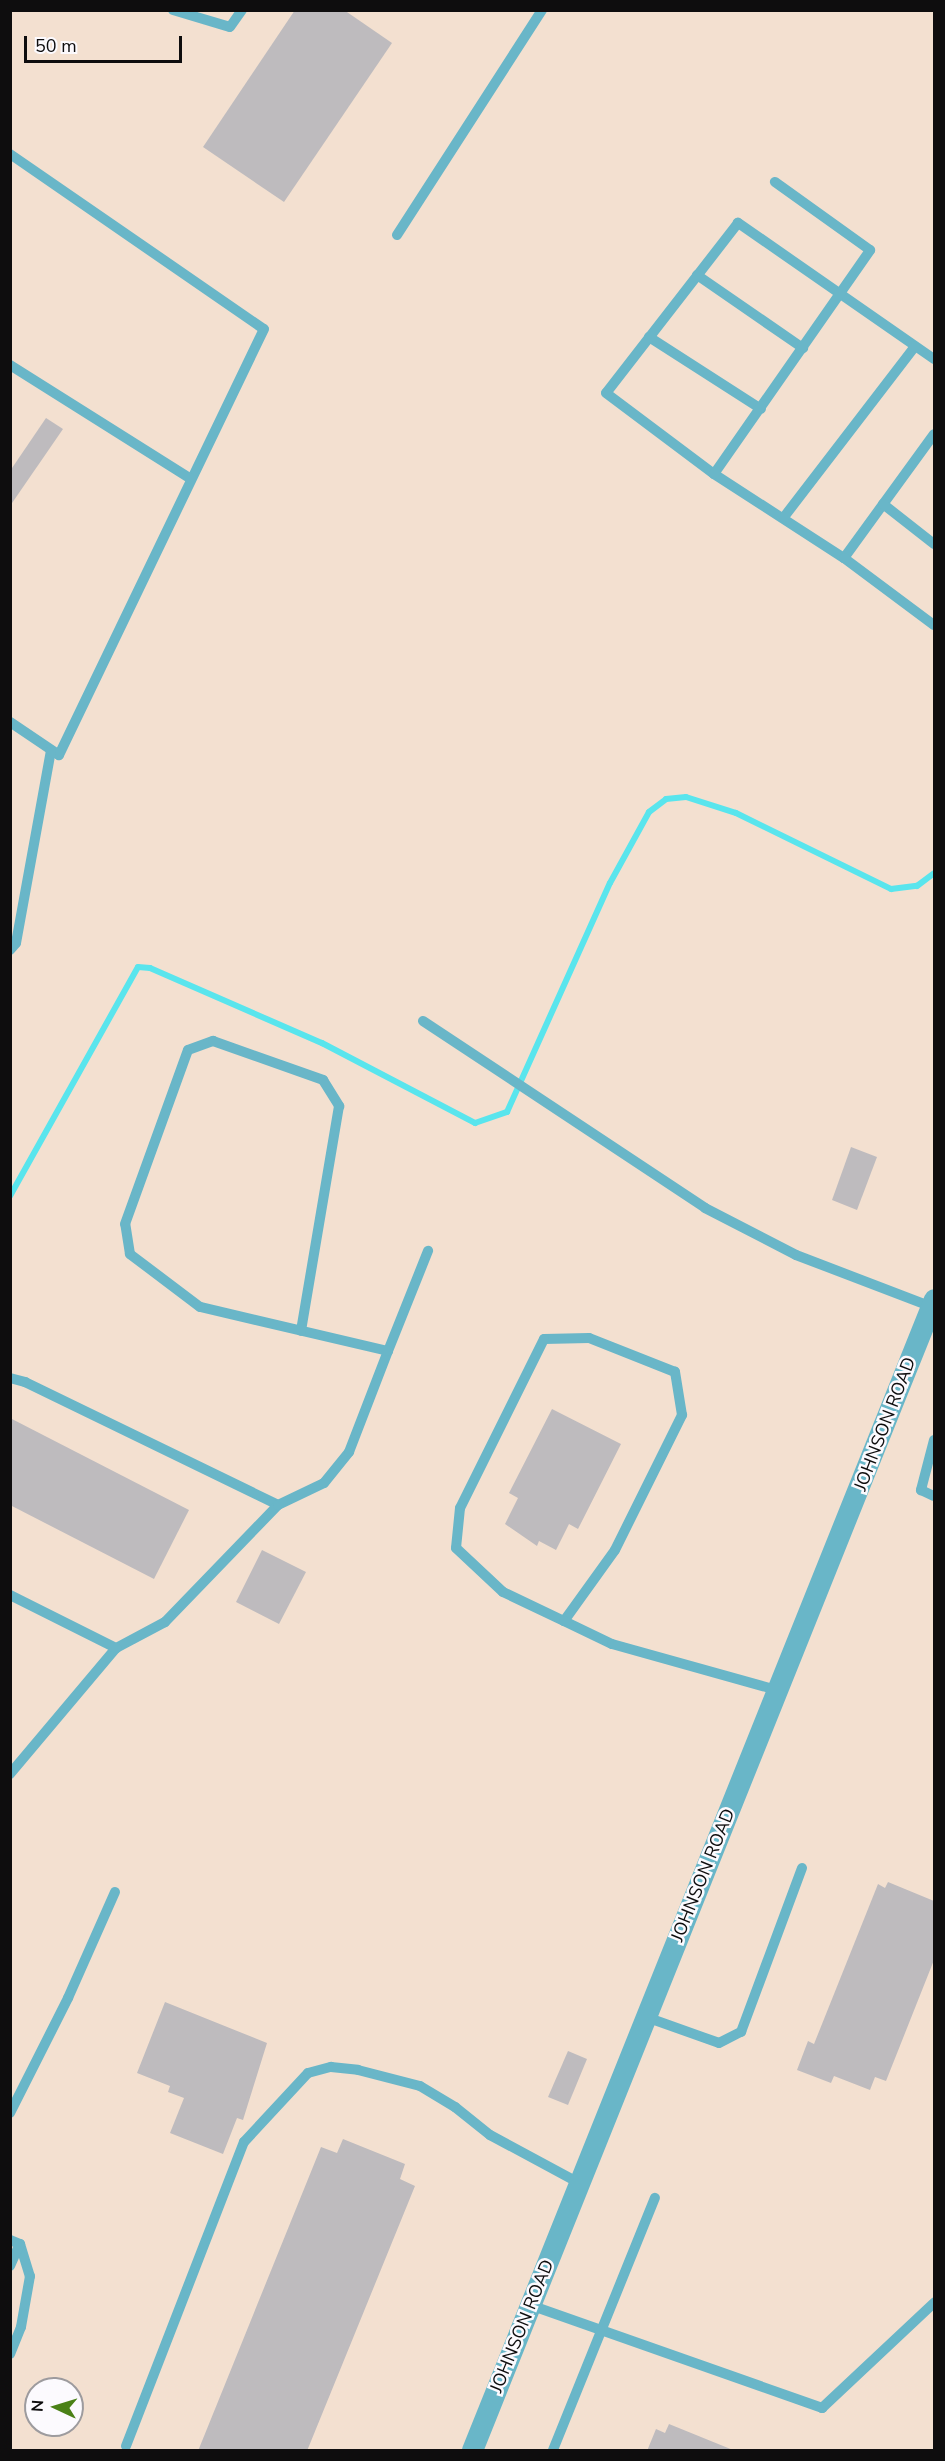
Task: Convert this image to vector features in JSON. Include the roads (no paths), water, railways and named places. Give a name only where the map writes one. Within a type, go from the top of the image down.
[{"type":"street","name":"JOHNSON ROAD","points":[[472,2451],[933,1303]]},
{"type":"lane","points":[[173,10],[231,27],[242,10]]},
{"type":"lane","points":[[397,235],[542,10]]},
{"type":"lane","points":[[10,154],[264,329],[59,755],[10,723]]},
{"type":"lane","points":[[714,474],[870,250],[775,182]]},
{"type":"lane","points":[[934,359],[738,223],[606,393],[714,474],[784,517],[844,558],[934,625]]},
{"type":"lane","points":[[697,275],[803,348]]},
{"type":"lane","points":[[649,337],[761,409]]},
{"type":"lane","points":[[784,517],[915,346]]},
{"type":"lane","points":[[10,365],[191,479]]},
{"type":"lane","points":[[844,558],[883,504],[930,449],[934,434]]},
{"type":"lane","points":[[883,504],[934,544]]},
{"type":"lane","points":[[10,951],[16,944],[51,750]]},
{"type":"lane","points":[[423,1022],[705,1208],[796,1255],[933,1303]]},
{"type":"lane","points":[[301,1331],[339,1106],[323,1080],[213,1041],[188,1050],[125,1224],[130,1254],[200,1308],[388,1351]]},
{"type":"lane","points":[[10,1774],[116,1648],[165,1622],[278,1504],[324,1483],[349,1452],[429,1251]]},
{"type":"lane","points":[[564,1621],[615,1550],[682,1415],[675,1372],[589,1338],[544,1339],[460,1508],[456,1548],[503,1592],[612,1644],[777,1690]]},
{"type":"lane","points":[[10,1378],[278,1504]]},
{"type":"lane","points":[[934,1440],[921,1490],[934,1496]]},
{"type":"lane","points":[[10,1595],[116,1648]]},
{"type":"lane","points":[[646,2018],[719,2043],[741,2032],[802,1868]]},
{"type":"lane","points":[[10,2113],[68,1998],[115,1892]]},
{"type":"lane","points":[[126,2446],[244,2142],[308,2073],[331,2067],[349,2069],[420,2086],[455,2107],[490,2136],[579,2183]]},
{"type":"lane","points":[[553,2451],[655,2198]]},
{"type":"lane","points":[[10,2266],[15,2242]]},
{"type":"lane","points":[[10,2354],[21,2327],[30,2276],[15,2242]]},
{"type":"lane","points":[[530,2305],[822,2408],[934,2303]]},
{"type":"waterway","points":[[10,1196],[138,967],[150,968],[322,1043],[475,1123],[507,1112],[610,883],[649,812],[666,799],[686,797],[736,813],[891,889],[917,886],[934,873]]}]
